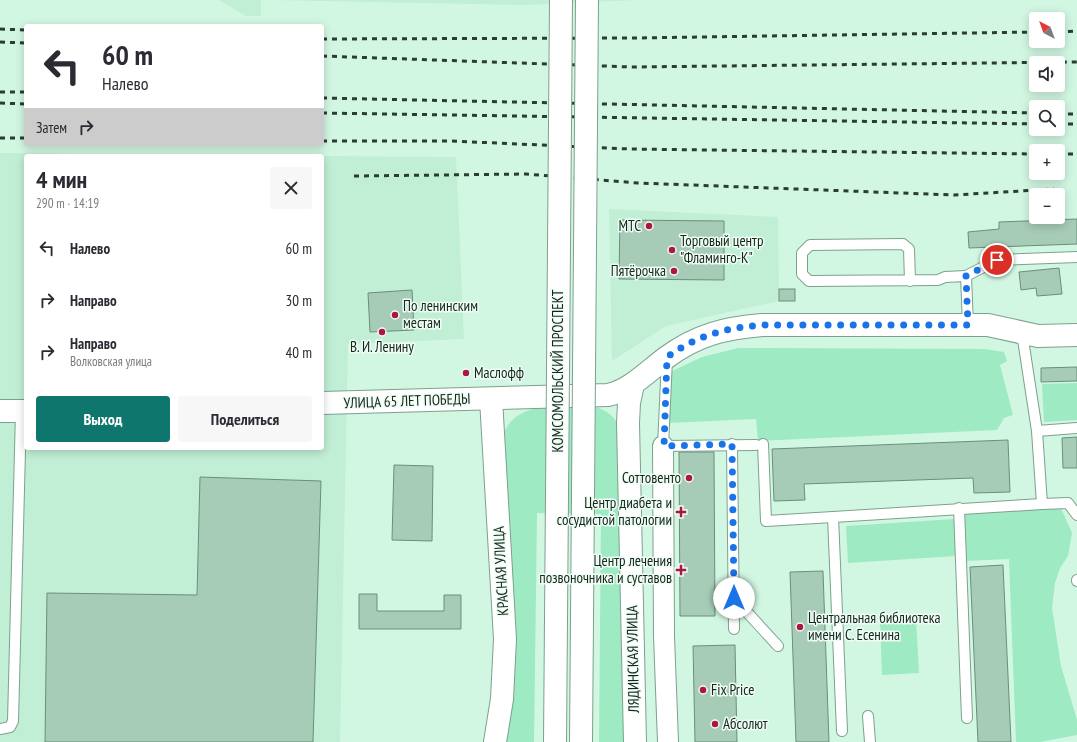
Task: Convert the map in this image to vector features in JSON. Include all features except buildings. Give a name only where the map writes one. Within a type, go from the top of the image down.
[{"type":"main road","name":"КОМСОМОЛЬСКИЙ ПРОСПЕКТ","points":[[555,742],[561,0]]},
{"type":"main road","name":"КОМСОМОЛЬСКИЙ ПРОСПЕКТ","points":[[581,742],[587,0]]},
{"type":"main road","name":"УЛИЦА 65 ЛЕТ ПОБЕДЫ","points":[[324,403],[608,395],[619,392],[633,384],[681,347],[708,334],[734,327],[762,325],[988,325],[1038,336],[1077,335]]},
{"type":"main road","name":"ЛЯДИНСКАЯ УЛИЦА","points":[[633,384],[628,403],[628,423],[635,742]]},
{"type":"main road","name":"КРАСНАЯ УЛИЦА","points":[[491,399],[505,638],[502,699],[495,742]]},
{"type":"street","points":[[664,446],[664,636],[668,742]]},
{"type":"lane","points":[[910,280],[909,249],[903,244],[810,245],[802,253],[802,274],[809,281],[938,280],[945,277],[966,276],[997,260],[1077,257]]},
{"type":"lane","points":[[966,276],[968,325]]},
{"type":"lane","points":[[1022,333],[1037,431],[1042,504]]},
{"type":"lane","points":[[667,357],[664,446],[732,444],[760,445],[766,521],[1073,502],[1077,515]]},
{"type":"lane","points":[[0,729],[10,726],[13,721],[16,411]]},
{"type":"lane","points":[[1037,431],[1077,428]]},
{"type":"lane","points":[[732,444],[734,629]]},
{"type":"lane","points":[[959,508],[967,718]]},
{"type":"lane","points":[[833,518],[842,731]]},
{"type":"lane","points":[[734,598],[778,646]]},
{"type":"lane","points":[[868,716],[870,742]]},
{"type":"shaded area","points":[[219,0],[261,0],[261,16],[246,16]]},
{"type":"shaded area","points":[[270,0],[638,0],[526,5]]},
{"type":"shaded area","points":[[0,153],[103,154],[24,154],[24,450],[324,450],[324,156],[456,157],[464,339],[348,344],[340,742],[0,742]]},
{"type":"shaded area","points":[[609,209],[778,217],[779,301],[666,326],[612,361]]},
{"type":"shaded area","points":[[738,348],[985,349],[1004,352],[1007,361],[1000,365],[1013,415],[1004,418],[997,430],[758,441],[756,419],[667,423],[668,373],[702,357]]},
{"type":"shaded area","points":[[1077,383],[1077,420],[1044,422],[1042,384]]},
{"type":"shaded area","points":[[577,405],[596,407],[612,416],[618,424],[626,742],[599,742],[601,514],[537,513],[534,742],[504,742],[503,437],[509,423],[514,418],[526,411],[548,406]]},
{"type":"shaded area","points":[[1060,506],[1072,533],[1068,556],[1060,568],[1055,583],[1052,608],[1061,666],[1077,720],[1077,735],[1040,742],[1016,742],[1009,559],[965,561],[964,512]]},
{"type":"shaded area","points":[[954,519],[956,556],[848,563],[846,526]]},
{"type":"shaded area","points":[[916,619],[919,673],[882,675],[880,620]]},
{"type":"railway","points":[[0,29],[24,30]]},
{"type":"railway","points":[[1065,32],[1077,31]]},
{"type":"railway","points":[[324,39],[634,38],[1029,32]]},
{"type":"railway","points":[[0,42],[24,43]]},
{"type":"railway","points":[[324,56],[632,67],[1077,62]]},
{"type":"railway","points":[[0,92],[24,92]]},
{"type":"railway","points":[[324,98],[1029,113]]},
{"type":"railway","points":[[0,103],[24,104]]},
{"type":"railway","points":[[324,113],[1029,124]]},
{"type":"railway","points":[[1065,114],[1077,114]]},
{"type":"railway","points":[[1065,124],[1077,124]]},
{"type":"railway","points":[[0,138],[24,138]]},
{"type":"railway","points":[[324,141],[451,141],[630,149],[1029,154]]},
{"type":"railway","points":[[1065,154],[1077,154]]},
{"type":"railway","points":[[354,176],[526,174],[638,183],[954,195],[1029,190]]},
{"type":"place","name":"МТС","points":[[649,226]]},
{"type":"place","name":"Торговый центр \"Фламинго-К\"","points":[[672,250]]},
{"type":"place","name":"Пятёрочка","points":[[674,271]]},
{"type":"place","name":"По ленинским местам","points":[[395,315]]},
{"type":"place","name":"В. И. Ленину","points":[[382,332]]},
{"type":"place","name":"Маслофф","points":[[466,373]]},
{"type":"place","name":"Соттовенто","points":[[689,478]]},
{"type":"place","name":"Центр диабета и сосудистой патологии","points":[[681,512]]},
{"type":"place","name":"Центр лечения позвоночника и суставов","points":[[681,570]]},
{"type":"place","name":"Центральная библиотека имени С. Есенина","points":[[800,627]]},
{"type":"place","name":"Fix Price","points":[[703,690]]},
{"type":"place","name":"Абсолют","points":[[715,724]]},
{"type":"route","points":[[734,598],[732,444],[664,446],[667,357],[681,347],[708,334],[734,327],[762,325],[968,325],[966,276],[997,260]]}]
